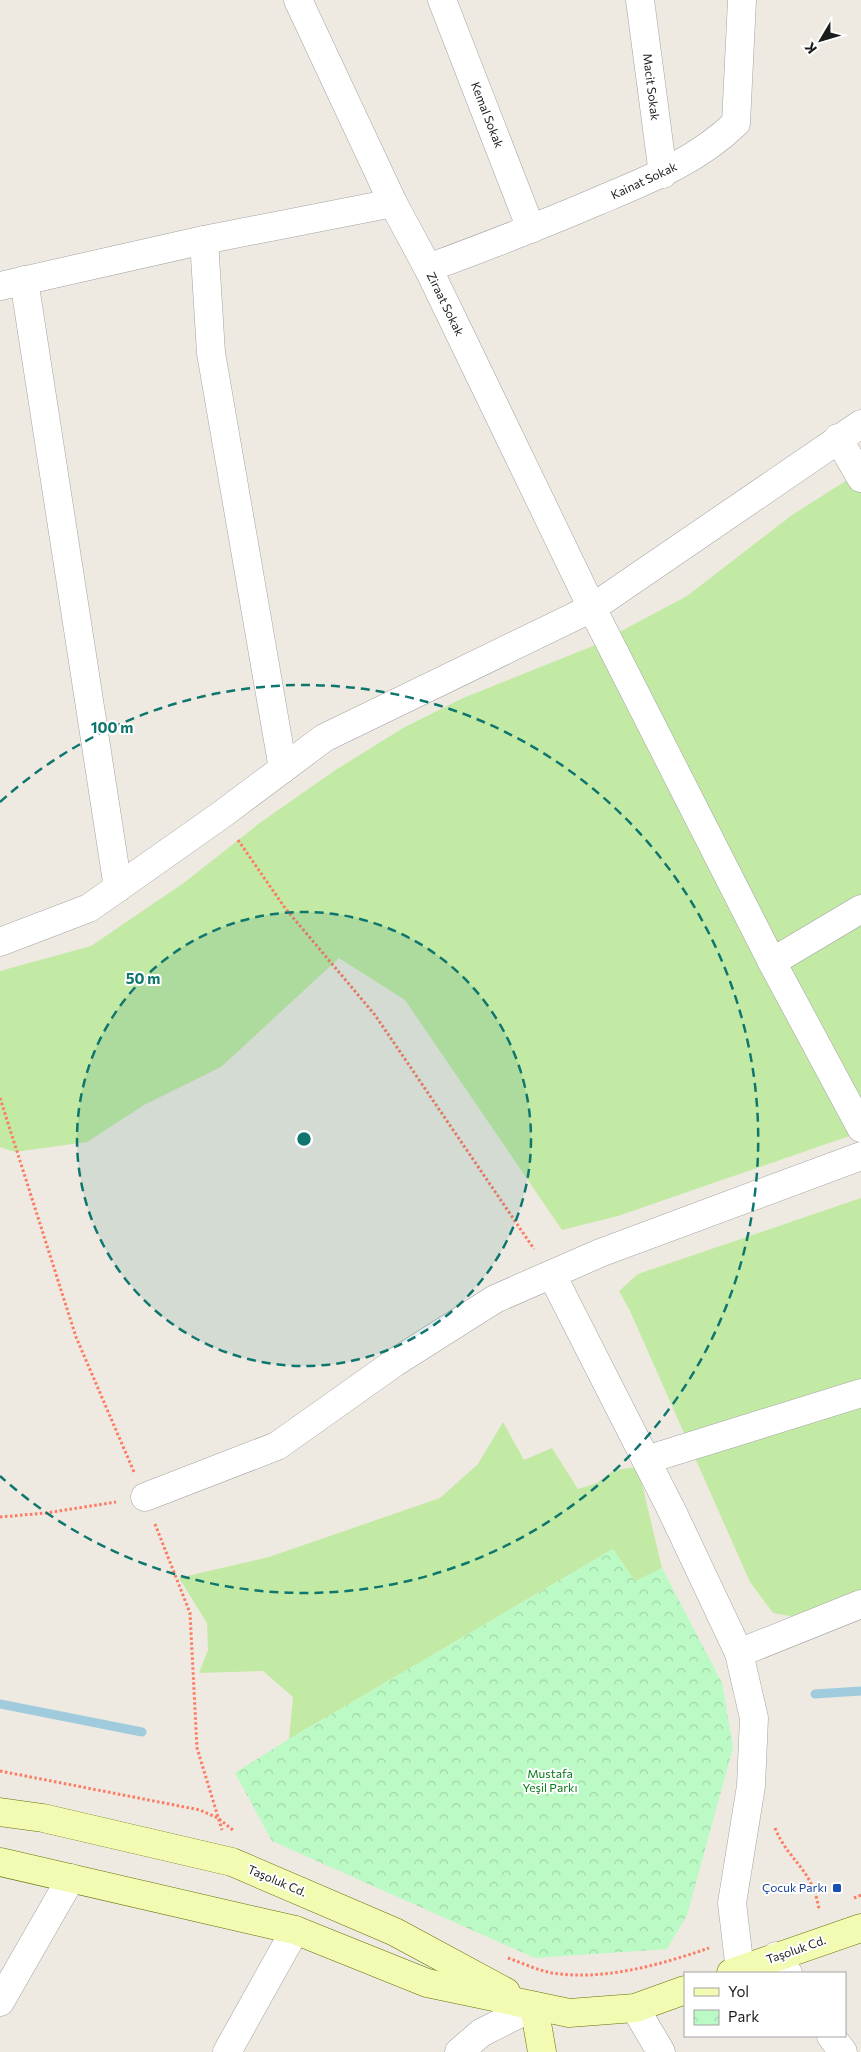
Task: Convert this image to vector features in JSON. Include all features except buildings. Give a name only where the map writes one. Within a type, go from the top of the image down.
[{"type":"street","name":"Ziraat Sokak","points":[[298,0],[393,203],[428,268],[592,608],[772,962],[861,1128]]},
{"type":"street","name":"Kemal Sokak","points":[[442,0],[531,230]]},
{"type":"street","name":"Macit Sokak","points":[[640,0],[663,174]]},
{"type":"street","name":"Kainat Sokak","points":[[428,268],[531,230],[663,174],[716,143],[736,123],[742,0]]},
{"type":"street","points":[[118,888],[12,283],[204,240],[393,203]]},
{"type":"street","points":[[204,240],[211,353],[283,769]]},
{"type":"street","points":[[0,942],[89,908],[222,815],[324,738],[592,608],[861,424]]},
{"type":"street","points":[[838,438],[861,478]]},
{"type":"street","points":[[772,962],[861,909]]},
{"type":"street","points":[[145,1497],[277,1446],[394,1363],[495,1299],[600,1253],[861,1156]]},
{"type":"street","points":[[552,1275],[646,1460],[739,1653],[754,1718],[751,1786],[732,1903],[735,1972]]},
{"type":"street","points":[[646,1460],[861,1393]]},
{"type":"street","points":[[739,1653],[861,1604]]},
{"type":"street","name":"Taşoluk Cd.","points":[[0,1812],[43,1818],[232,1862],[395,1932],[534,2006]]},
{"type":"street","name":"Taşoluk Cd.","points":[[0,1862],[294,1930],[427,1983],[569,2013],[635,2008],[684,1990]]},
{"type":"street","points":[[0,2002],[71,1878]]},
{"type":"street","name":"Taşoluk Cd.","points":[[735,1972],[782,1965],[861,1928]]},
{"type":"street","points":[[227,2052],[294,1930]]},
{"type":"street","points":[[459,2052],[481,2033],[534,2006],[542,2052]]},
{"type":"street","points":[[635,2008],[662,2052]]},
{"type":"street","points":[[832,2037],[843,2052]]},
{"type":"path","points":[[222,815],[285,908],[375,1015],[552,1275]]},
{"type":"path","points":[[0,1098],[76,1337],[145,1497],[190,1613],[197,1748],[232,1862]]},
{"type":"path","points":[[0,1517],[46,1513],[145,1497]]},
{"type":"path","points":[[0,1772],[200,1810]]},
{"type":"path","points":[[773,1823],[780,1840],[808,1875],[816,1891],[819,1909]]},
{"type":"path","points":[[505,1956],[551,1972],[594,1975],[673,1961]]},
{"type":"green space","points":[[852,477],[861,482],[861,1132],[618,1216],[562,1230],[405,1000],[339,958],[221,1067],[144,1105],[87,1142],[15,1152],[0,1147],[0,971],[91,946],[185,882],[261,822],[334,771],[403,728],[463,698],[593,646],[687,596],[792,515]]},
{"type":"green space","points":[[861,1198],[861,1594],[801,1618],[773,1613],[750,1582],[630,1311],[619,1291],[638,1274]]},
{"type":"green space","points":[[503,1422],[524,1460],[552,1448],[578,1489],[597,1483],[614,1470],[638,1467],[662,1568],[635,1582],[613,1549],[289,1739],[293,1697],[263,1671],[199,1673],[208,1650],[207,1623],[179,1578],[269,1557],[440,1498],[478,1464]]},
{"type":"green space","name":"Mustafa Yeşil Parkı","points":[[613,1549],[635,1581],[662,1568],[722,1683],[733,1748],[687,1915],[667,1949],[535,1958],[272,1841],[235,1773],[289,1739]]},
{"type":"waterway","points":[[815,1694],[861,1691]]},
{"type":"waterway","points":[[0,1704],[142,1732]]},
{"type":"place","name":"Çocuk Parkı","points":[[837,1888]]}]
